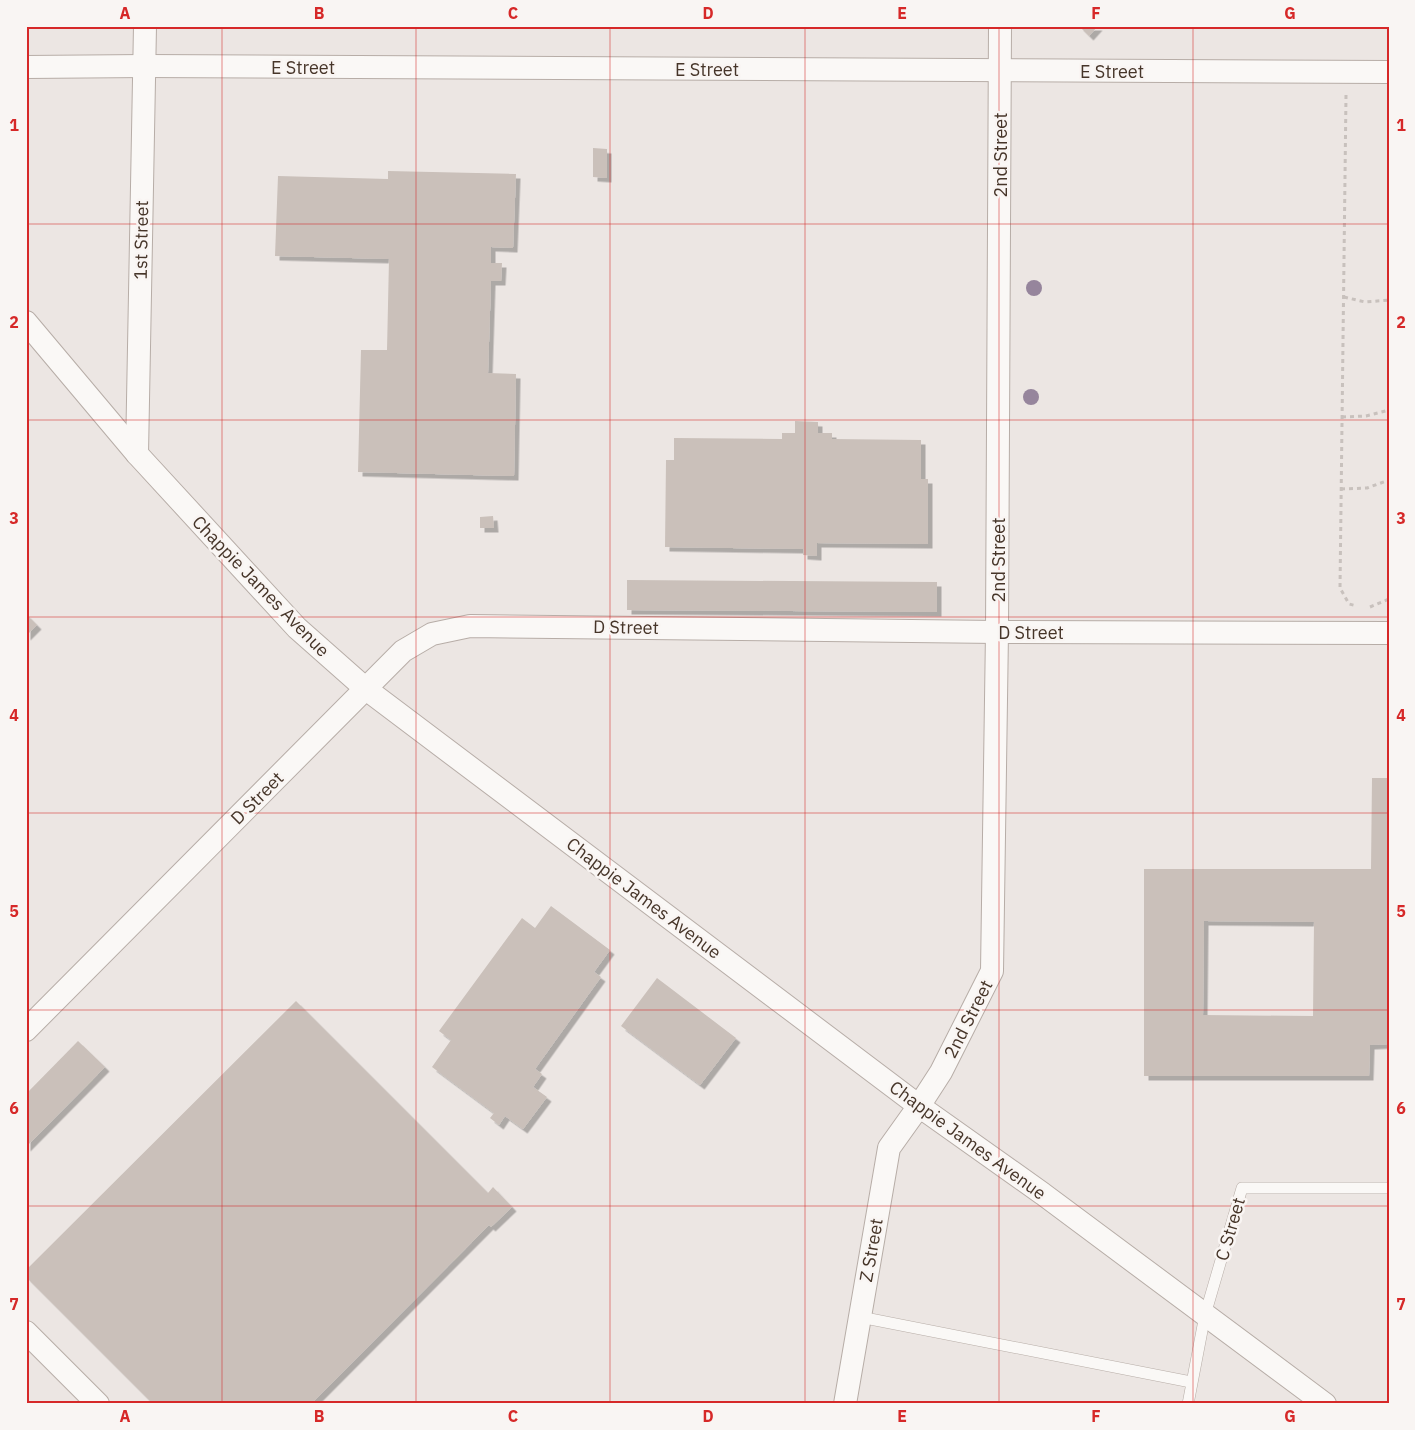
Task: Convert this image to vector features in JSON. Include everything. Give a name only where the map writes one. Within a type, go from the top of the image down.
[{"type":"street","name":"1st Street","points":[[137,454],[146,26]]},
{"type":"street","name":"2nd Street","points":[[919,1106],[941,1072],[992,971],[997,632],[1000,26]]},
{"type":"street","name":"E Street","points":[[26,67],[1389,72]]},
{"type":"street","name":"Chappie James Avenue","points":[[26,322],[137,454],[297,628],[366,689],[919,1106],[1043,1194],[1325,1404]]},
{"type":"street","name":"D Street","points":[[26,1030],[404,651],[432,634],[470,626],[997,632],[1389,633]]},
{"type":"street","name":"Z Street","points":[[845,1404],[889,1148],[919,1106]]},
{"type":"street","points":[[26,1332],[98,1404]]},
{"type":"lane","name":"C Street","points":[[1188,1404],[1205,1315],[1242,1188],[1389,1188]]},
{"type":"lane","points":[[860,1317],[1191,1382]]},
{"type":"path","points":[[1354,96],[1346,95],[1340,588],[1349,604],[1361,607],[1370,607],[1389,599]]},
{"type":"path","points":[[1344,297],[1365,302],[1389,300]]},
{"type":"path","points":[[1342,417],[1366,416],[1389,410]]},
{"type":"path","points":[[1341,489],[1368,488],[1389,480]]},
{"type":"building","points":[[1079,26],[1098,26],[1089,36]]},
{"type":"building","points":[[593,148],[607,149],[607,178],[593,177]]},
{"type":"building","points":[[388,171],[516,174],[513,248],[491,247],[491,263],[502,263],[501,281],[491,281],[488,373],[516,374],[514,476],[358,472],[361,350],[387,350],[389,259],[275,256],[278,176],[388,179]]},
{"type":"building","points":[[795,421],[818,422],[818,433],[832,433],[832,439],[921,440],[921,479],[928,479],[928,544],[817,543],[817,556],[803,555],[803,549],[665,547],[666,460],[674,460],[674,438],[782,439],[782,433],[795,433]]},
{"type":"building","points":[[493,516],[494,528],[480,528],[480,517]]},
{"type":"building","points":[[627,580],[937,582],[937,612],[627,610]]},
{"type":"building","points":[[26,614],[37,625],[26,636]]},
{"type":"building","points":[[1372,778],[1389,778],[1389,1044],[1370,1045],[1369,1076],[1144,1076],[1144,869],[1371,869]],"holes":[[[1204,921],[1314,922],[1313,1016],[1203,1015]]]},
{"type":"building","points":[[551,906],[610,950],[594,972],[601,977],[535,1069],[542,1074],[533,1087],[547,1097],[523,1129],[505,1116],[499,1125],[490,1118],[494,1113],[432,1067],[451,1040],[439,1031],[522,918],[535,928]]},
{"type":"building","points":[[657,978],[736,1038],[700,1085],[621,1026]]},
{"type":"building","points":[[296,1001],[488,1193],[493,1187],[512,1207],[491,1227],[489,1225],[311,1404],[153,1404],[26,1277],[26,1270]]},
{"type":"building","points":[[78,1041],[105,1067],[26,1147],[26,1094]]}]
